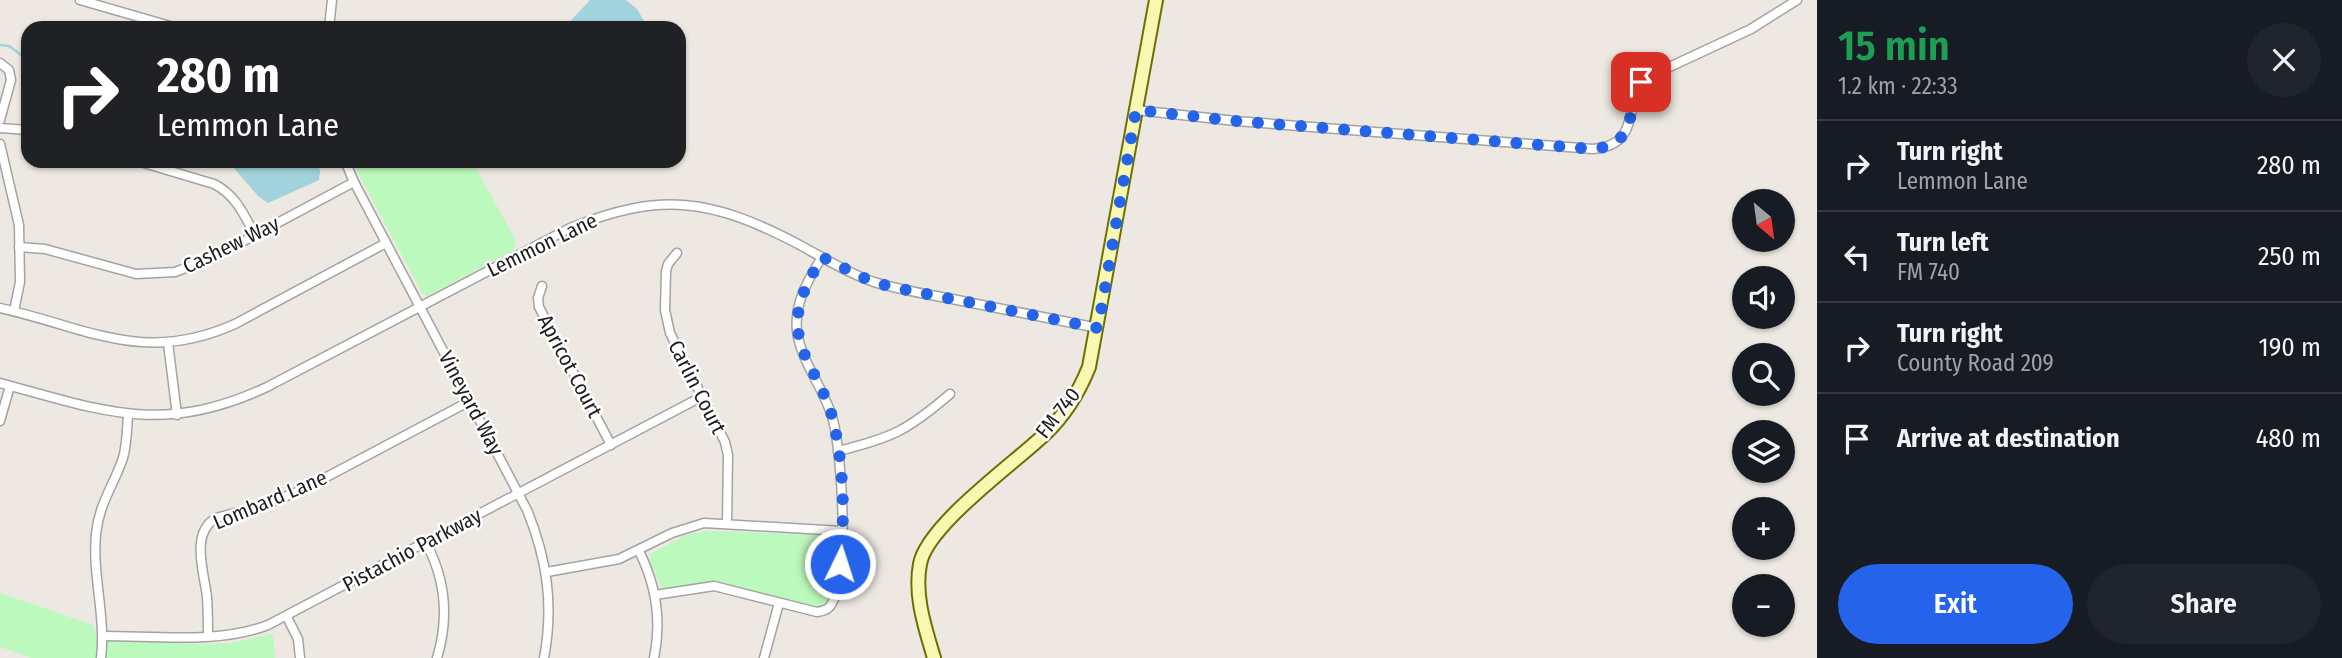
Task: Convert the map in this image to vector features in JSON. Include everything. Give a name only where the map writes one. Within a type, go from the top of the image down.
[{"type":"main road","name":"FM 740","points":[[934,658],[918,600],[920,562],[925,550],[946,522],[1062,416],[1080,388],[1089,367],[1156,0]]},
{"type":"street","points":[[80,0],[114,4],[159,21]]},
{"type":"street","points":[[330,21],[331,0]]},
{"type":"street","points":[[1136,110],[1250,122],[1605,148],[1614,145],[1629,124],[1641,82],[1751,29],[1797,0]]},
{"type":"street","points":[[0,63],[9,70],[10,80],[0,120]]},
{"type":"street","points":[[0,128],[21,130]]},
{"type":"street","points":[[0,144],[18,217],[20,282],[13,311]]},
{"type":"street","points":[[160,168],[224,189],[239,205],[255,236]]},
{"type":"street","name":"Vineyard Way","points":[[348,168],[535,529],[547,572],[550,616],[544,658]]},
{"type":"street","name":"Cashew Way","points":[[19,247],[45,249],[125,272],[148,275],[188,269],[354,182]]},
{"type":"street","name":"Lemmon Lane","points":[[0,383],[102,411],[128,415],[177,415],[216,408],[241,399],[570,228],[610,212],[652,205],[683,205],[721,211],[759,224],[870,281],[1098,328]]},
{"type":"street","points":[[0,308],[112,339],[138,343],[168,343],[222,330],[386,243]]},
{"type":"street","name":"Carlin Court","points":[[677,253],[666,271],[667,322],[725,442],[727,524]]},
{"type":"street","points":[[655,595],[714,586],[817,612],[829,608],[838,581],[842,485],[828,404],[806,359],[797,332],[801,296],[822,257]]},
{"type":"street","name":"Apricot Court","points":[[542,286],[538,298],[539,307],[611,444]]},
{"type":"street","points":[[168,343],[177,415]]},
{"type":"street","points":[[0,421],[10,386]]},
{"type":"street","points":[[838,451],[877,442],[897,434],[950,394]]},
{"type":"street","name":"Pistachio Parkway","points":[[103,636],[208,636],[245,633],[287,617],[703,396]]},
{"type":"street","name":"Lombard Lane","points":[[208,636],[201,547],[205,528],[210,522],[302,490],[470,401]]},
{"type":"street","points":[[101,658],[103,636],[95,552],[96,532],[107,492],[124,454],[128,415]]},
{"type":"street","points":[[547,572],[609,562],[694,525],[727,524],[842,531]]},
{"type":"street","points":[[426,543],[439,570],[444,598],[445,625],[437,658]]},
{"type":"street","points":[[639,551],[650,575],[655,595],[658,628],[654,658]]},
{"type":"street","points":[[764,658],[779,603]]},
{"type":"street","points":[[287,617],[298,639],[300,658]]},
{"type":"green space","points":[[356,168],[476,168],[514,237],[515,246],[513,250],[428,296],[422,293]]},
{"type":"green space","points":[[705,531],[834,535],[838,539],[838,545],[828,602],[821,608],[815,608],[712,581],[665,588],[660,585],[649,559],[652,553],[684,536]]},
{"type":"green space","points":[[0,593],[93,625],[98,641],[231,643],[273,634],[275,658],[32,658],[0,647]]},
{"type":"water","points":[[590,0],[626,0],[637,9],[644,21],[570,21]]},
{"type":"water","points":[[234,168],[319,168],[319,180],[268,203],[258,196]]},
{"type":"waterway","points":[[0,45],[9,46],[21,55]]},
{"type":"route","points":[[840,564],[843,510],[836,436],[828,404],[806,359],[797,332],[801,296],[822,257],[870,281],[892,287],[1098,328],[1136,110],[1236,121],[1593,149],[1614,145],[1624,133],[1641,82]]}]
